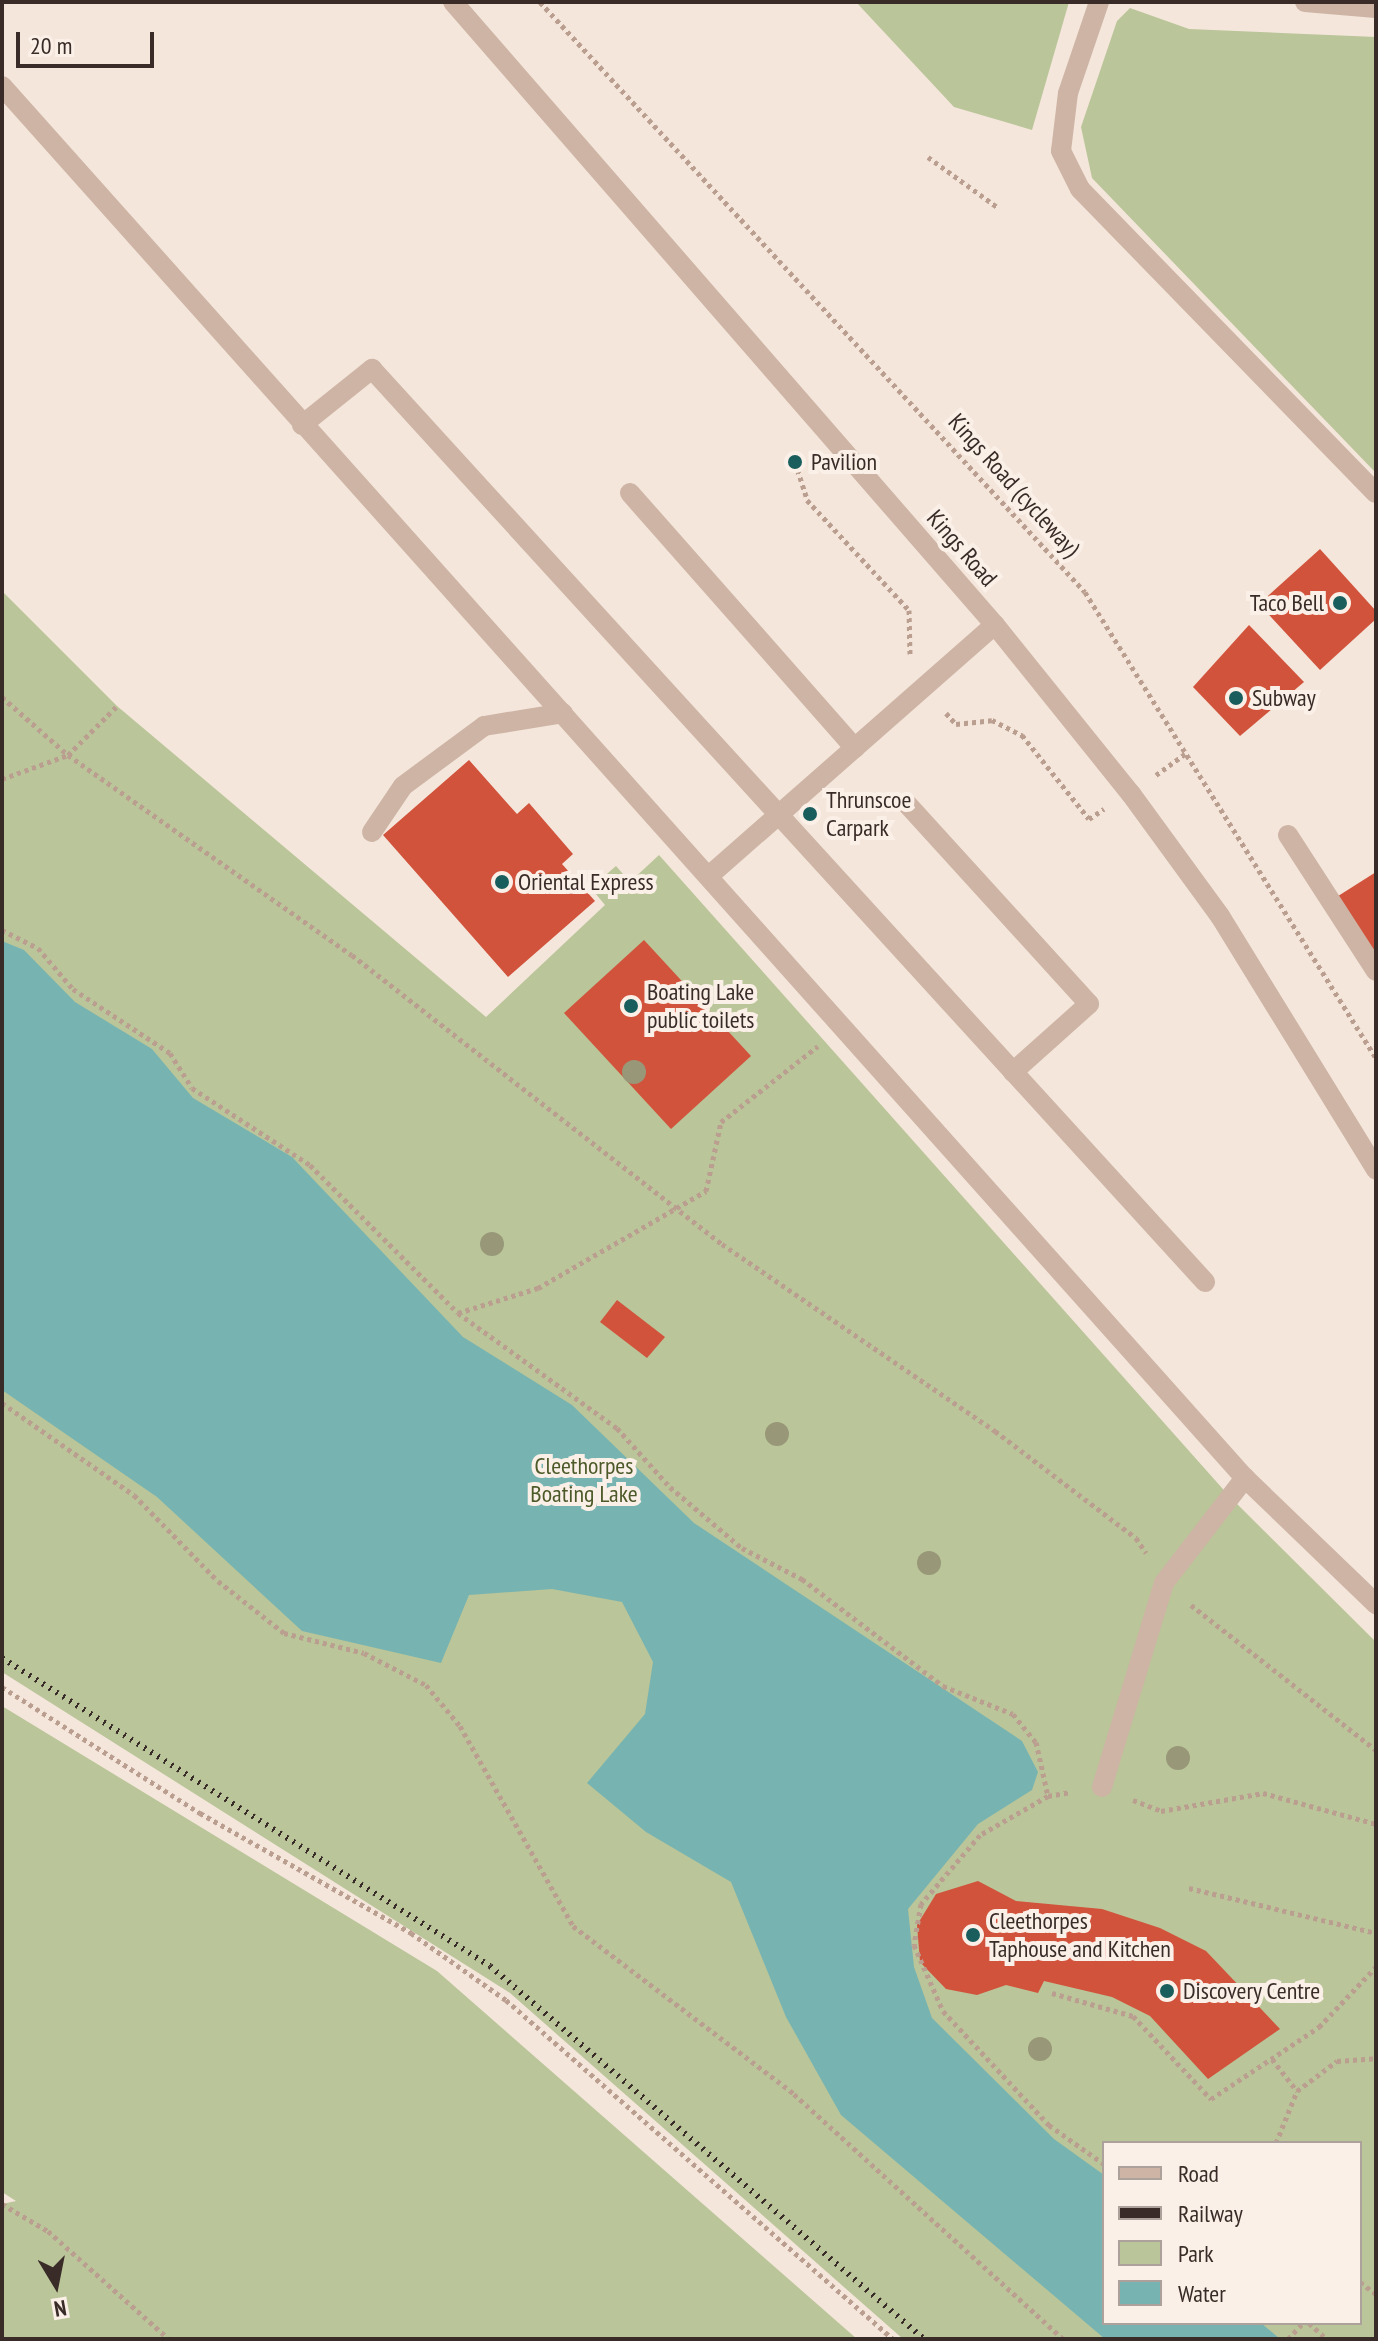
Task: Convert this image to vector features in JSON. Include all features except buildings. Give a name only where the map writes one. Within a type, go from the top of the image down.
[{"type":"street","name":"Kings Road","points":[[453,2],[995,625],[1220,916],[1376,1170]]},
{"type":"street","points":[[1099,2],[1068,93],[1061,151],[1080,189],[1376,493]]},
{"type":"street","points":[[1305,2],[1376,8]]},
{"type":"street","points":[[2,86],[302,425],[710,875],[1245,1478],[1376,1604]]},
{"type":"street","points":[[302,425],[372,369],[1205,1282]]},
{"type":"street","points":[[630,493],[855,748]]},
{"type":"street","points":[[710,875],[995,625]]},
{"type":"street","points":[[372,832],[403,786],[484,726],[563,713]]},
{"type":"street","points":[[908,805],[1089,1004],[1013,1072]]},
{"type":"street","points":[[1288,835],[1376,971]]},
{"type":"street","points":[[1102,1787],[1164,1583],[1245,1478]]},
{"type":"path","name":"Kings Road (cycleway)","points":[[540,2],[1085,592],[1376,1058]]},
{"type":"path","points":[[928,157],[997,207]]},
{"type":"path","points":[[2,697],[68,755],[352,955],[678,1209],[1136,1538],[1164,1583],[1376,1750]]},
{"type":"path","points":[[2,779],[68,755],[117,706]]},
{"type":"path","points":[[2,930],[38,948],[73,989],[170,1053],[192,1088],[310,1165],[458,1313],[617,1428],[670,1487],[742,1548],[802,1579],[943,1686],[1013,1714],[1036,1742],[1048,1796],[980,1835],[921,1904],[914,1945],[943,2011],[1049,2125],[1102,2163]]},
{"type":"path","points":[[458,1313],[538,1288],[706,1191],[721,1122],[844,1026]]},
{"type":"path","points":[[2,1403],[134,1495],[218,1581],[284,1633],[364,1653],[426,1685],[460,1726],[573,1926],[794,2094],[1063,2339]]},
{"type":"path","points":[[2,1687],[200,1813],[411,1933],[506,2000],[893,2339]]},
{"type":"path","points":[[1161,1811],[1263,1793],[1376,1824]]},
{"type":"path","points":[[1189,1888],[1376,1933]]},
{"type":"path","points":[[1052,1993],[1133,2016],[1211,2099],[1319,2027],[1376,1967]]},
{"type":"path","points":[[1277,2141],[1297,2091],[1337,2061],[1376,2058]]},
{"type":"path","points":[[1272,2059],[1297,2091]]},
{"type":"path","points":[[2,2204],[48,2231],[169,2339]]},
{"type":"path","points":[[1288,2339],[1304,2325]]},
{"type":"path","points":[[1309,2325],[1327,2339]]},
{"type":"green space","points":[[856,2],[1069,2],[1032,130],[954,107]]},
{"type":"green space","points":[[1130,8],[1189,29],[1376,37],[1376,473],[1092,178],[1081,127],[1117,21]]},
{"type":"green space","name":"Cleethorpes Boating Lake","points":[[2,591],[117,706],[486,1017],[605,905],[591,888],[616,866],[630,882],[659,855],[1230,1497],[1376,1642],[1376,2339],[903,2339],[510,1993],[2,1672]]},
{"type":"green space","points":[[2,1706],[437,1971],[857,2339],[2,2339],[2,2204],[16,2201],[2,2192]]},
{"type":"water","points":[[2,941],[24,950],[75,1002],[152,1049],[193,1098],[292,1157],[463,1337],[572,1405],[694,1523],[1022,1741],[1038,1772],[1032,1790],[978,1824],[908,1909],[914,1967],[932,2018],[1054,2139],[1102,2174],[1102,2325],[1263,2325],[1280,2339],[1105,2339],[841,2115],[786,2017],[731,1882],[646,1832],[587,1783],[645,1714],[653,1662],[622,1602],[552,1589],[469,1595],[441,1663],[302,1631],[157,1497],[2,1390]]},
{"type":"railway","points":[[2,1658],[490,1966],[924,2339]]},
{"type":"place","name":"Pavilion","points":[[795,462]]},
{"type":"place","name":"Taco Bell","points":[[1340,603]]},
{"type":"place","name":"Subway","points":[[1236,698]]},
{"type":"place","name":"Thrunscoe Carpark","points":[[810,814]]},
{"type":"place","name":"Oriental Express","points":[[502,882]]},
{"type":"place","name":"Boating Lake public toilets","points":[[631,1006]]},
{"type":"place","name":"Cleethorpes Taphouse and Kitchen","points":[[973,1935]]},
{"type":"place","name":"Discovery Centre","points":[[1167,1991]]}]
